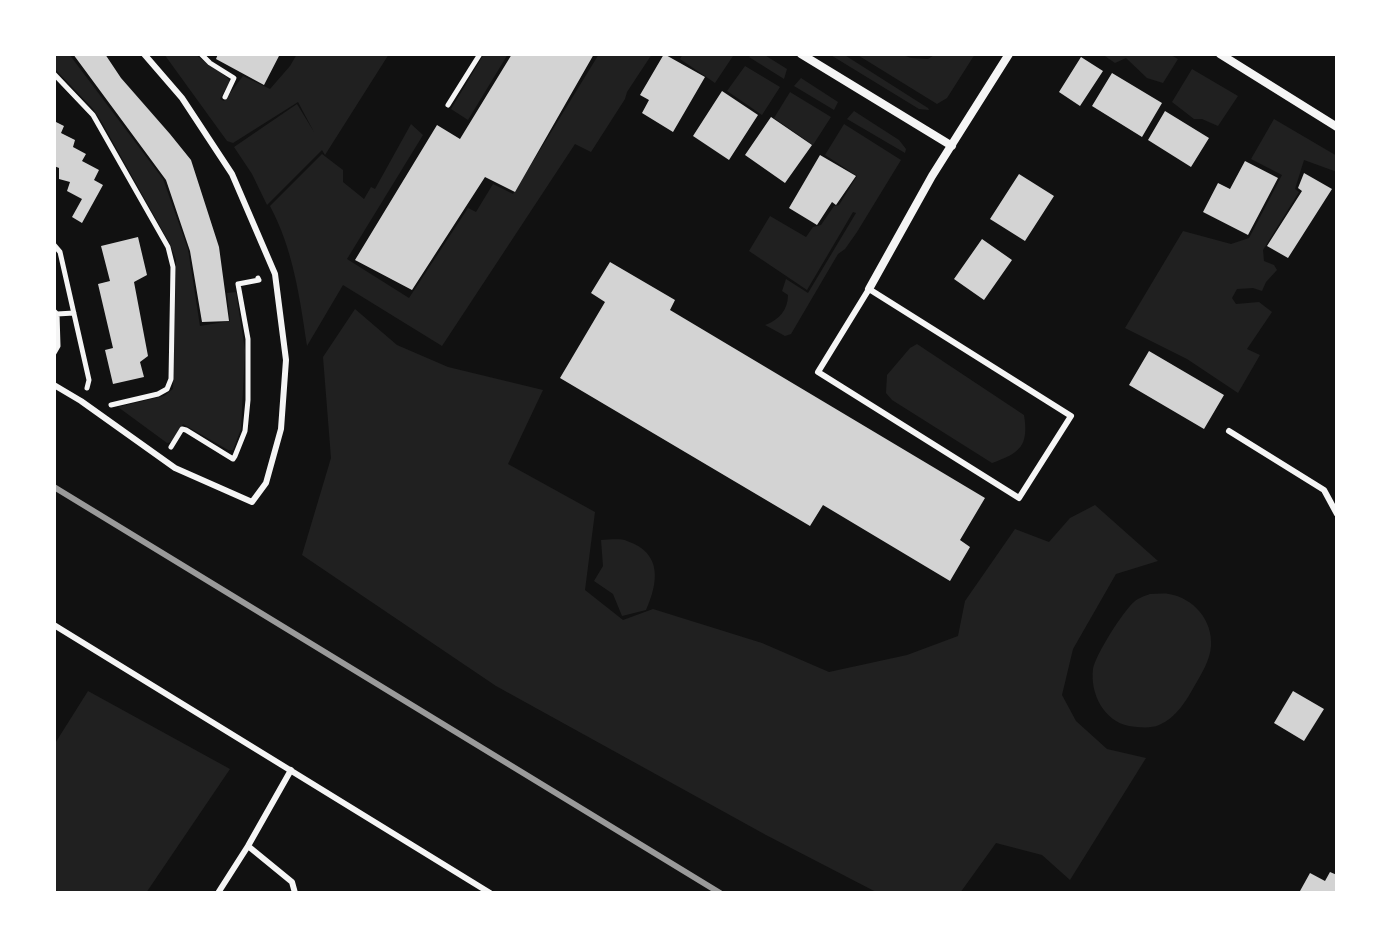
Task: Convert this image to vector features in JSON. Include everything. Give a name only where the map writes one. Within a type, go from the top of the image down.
[{"type":"street","points":[[801,54],[952,146]]},
{"type":"street","points":[[869,289],[932,176],[1009,54]]},
{"type":"street","points":[[1220,54],[1337,127]]},
{"type":"lane","points":[[54,385],[175,468],[252,502],[266,483],[281,429],[286,360],[275,274],[232,174],[182,98],[144,54]]},
{"type":"lane","points":[[869,289],[1071,416],[1019,498],[818,372],[869,289]]},
{"type":"lane","points":[[1229,431],[1324,490],[1337,514]]},
{"type":"lane","points":[[54,625],[490,893]]},
{"type":"lane","points":[[218,893],[291,770]]},
{"type":"lane","points":[[248,846],[292,882],[295,893]]},
{"type":"path","points":[[201,54],[234,78],[225,97]]},
{"type":"path","points":[[448,105],[480,54]]},
{"type":"path","points":[[54,74],[93,115],[168,247],[173,267],[171,379],[167,389],[158,394],[108,405],[120,414]]},
{"type":"path","points":[[55,250],[60,252],[89,380],[87,388],[97,397]]},
{"type":"path","points":[[169,451],[182,429],[233,459],[235,456],[245,431],[248,400],[248,339],[238,284],[259,280],[257,272]]},
{"type":"path","points":[[54,353],[58,346],[56,313],[74,313]]},
{"type":"shaded area","points":[[54,54],[69,54],[163,179],[188,249],[200,326],[230,321],[227,293],[236,292],[245,350],[241,429],[233,450],[183,424],[172,442],[167,443],[118,407],[164,396],[173,389],[176,260],[101,121],[54,68]]},
{"type":"shaded area","points":[[164,54],[195,54],[222,74],[230,81],[220,99],[224,101],[243,76],[270,89],[297,54],[389,54],[325,155],[322,150],[267,205],[234,147],[297,104],[314,132],[298,102],[233,143],[227,141]]},
{"type":"shaded area","points":[[484,54],[508,54],[468,120],[451,109]]},
{"type":"shaded area","points":[[599,54],[652,54],[591,152],[575,144],[442,346],[343,285],[307,346],[290,257],[270,206],[322,154],[343,170],[343,182],[364,199],[371,187],[375,189],[411,124],[423,135],[347,259],[409,298],[468,208],[476,212],[493,184],[513,194]]},
{"type":"shaded area","points":[[683,54],[733,56],[715,83],[680,59]]},
{"type":"shaded area","points":[[763,54],[787,69],[784,79],[749,57]]},
{"type":"shaded area","points":[[829,54],[843,54],[929,110],[919,109]]},
{"type":"shaded area","points":[[856,54],[900,54],[928,59],[936,54],[975,54],[947,98],[937,104]]},
{"type":"shaded area","points":[[1102,54],[1169,54],[1178,59],[1163,83],[1147,78],[1126,58],[1115,63]]},
{"type":"shaded area","points":[[745,66],[780,87],[762,115],[727,91]]},
{"type":"shaded area","points":[[1192,69],[1238,96],[1218,126],[1194,119],[1172,102]]},
{"type":"shaded area","points":[[801,78],[838,102],[834,110],[794,86]]},
{"type":"shaded area","points":[[790,92],[831,117],[813,145],[774,118]]},
{"type":"shaded area","points":[[854,111],[899,140],[906,149],[905,153],[847,119]]},
{"type":"shaded area","points":[[1274,119],[1337,156],[1337,172],[1304,160],[1295,189],[1299,192],[1263,250],[1264,261],[1274,265],[1277,270],[1262,291],[1237,289],[1232,298],[1236,304],[1259,302],[1272,312],[1247,349],[1260,355],[1238,393],[1187,359],[1125,328],[1183,231],[1231,244],[1249,238],[1282,175],[1251,159]]},
{"type":"shaded area","points":[[844,124],[901,160],[857,232],[838,254],[791,334],[785,336],[765,325],[784,310],[788,300],[788,295],[782,291],[786,279],[808,293],[856,213],[853,212],[807,290],[749,251],[770,216],[806,237],[813,227],[821,225],[834,206],[839,205],[857,176],[825,155]]},
{"type":"shaded area","points":[[355,309],[397,345],[448,367],[543,390],[508,464],[595,512],[585,590],[623,620],[653,609],[762,643],[829,672],[907,655],[958,636],[965,601],[1015,529],[1049,542],[1070,518],[1095,505],[1158,561],[1116,574],[1073,649],[1062,695],[1076,721],[1107,749],[1146,758],[1070,880],[1042,855],[996,843],[960,893],[878,893],[496,686],[302,555],[331,458],[323,357]]},
{"type":"shaded area","points":[[917,344],[1024,415],[1025,434],[1016,452],[992,463],[892,400],[886,393],[887,375]]},
{"type":"shaded area","points":[[601,540],[627,541],[647,553],[652,561],[655,579],[646,610],[622,616],[613,594],[594,581],[603,566]]},
{"type":"shaded area","points":[[1150,594],[1178,596],[1193,605],[1209,627],[1210,651],[1192,691],[1171,718],[1152,727],[1129,726],[1112,718],[1100,705],[1094,688],[1093,669],[1123,614],[1136,601]]},
{"type":"shaded area","points":[[88,691],[230,769],[146,893],[54,893],[54,745]]},
{"type":"building","points":[[73,54],[105,54],[121,78],[191,160],[219,247],[229,321],[202,322],[190,251],[166,180]]},
{"type":"building","points":[[218,54],[280,54],[264,85],[216,59]]},
{"type":"building","points":[[512,54],[594,54],[515,192],[485,177],[412,290],[355,260],[437,125],[460,139]]},
{"type":"building","points":[[664,54],[705,77],[673,132],[642,113],[649,100],[640,95]]},
{"type":"building","points":[[1081,57],[1103,71],[1080,106],[1059,92]]},
{"type":"building","points":[[1112,73],[1162,103],[1142,137],[1092,106]]},
{"type":"building","points":[[722,91],[758,115],[729,160],[693,136]]},
{"type":"building","points":[[1165,111],[1209,138],[1191,167],[1148,140]]},
{"type":"building","points":[[771,117],[812,145],[785,183],[745,155]]},
{"type":"building","points":[[54,121],[64,126],[61,133],[75,140],[73,147],[86,154],[82,161],[99,170],[94,180],[103,185],[82,223],[72,217],[82,199],[67,191],[70,182],[59,179],[59,168],[54,166]]},
{"type":"building","points":[[820,155],[856,176],[836,205],[832,202],[817,225],[789,208]]},
{"type":"building","points":[[1245,161],[1278,178],[1248,235],[1203,212],[1218,183],[1230,189]]},
{"type":"building","points":[[1304,173],[1332,189],[1288,258],[1267,246],[1302,191],[1298,188]]},
{"type":"building","points":[[1019,174],[1054,196],[1025,241],[990,219]]},
{"type":"building","points":[[138,237],[147,275],[134,282],[148,356],[140,362],[144,377],[113,384],[105,350],[113,348],[98,284],[110,281],[101,246]]},
{"type":"building","points":[[982,239],[1012,260],[984,300],[954,279]]},
{"type":"building","points":[[610,262],[675,300],[670,310],[985,498],[960,540],[970,547],[950,581],[823,505],[810,526],[560,378],[605,302],[591,293]]},
{"type":"building","points":[[1149,351],[1224,395],[1204,429],[1129,385]]},
{"type":"building","points":[[1293,691],[1324,709],[1304,741],[1274,723]]},
{"type":"building","points":[[1330,872],[1337,875],[1337,893],[1300,891],[1310,873],[1325,881]]},
{"type":"railway","points":[[54,487],[720,893]]}]
